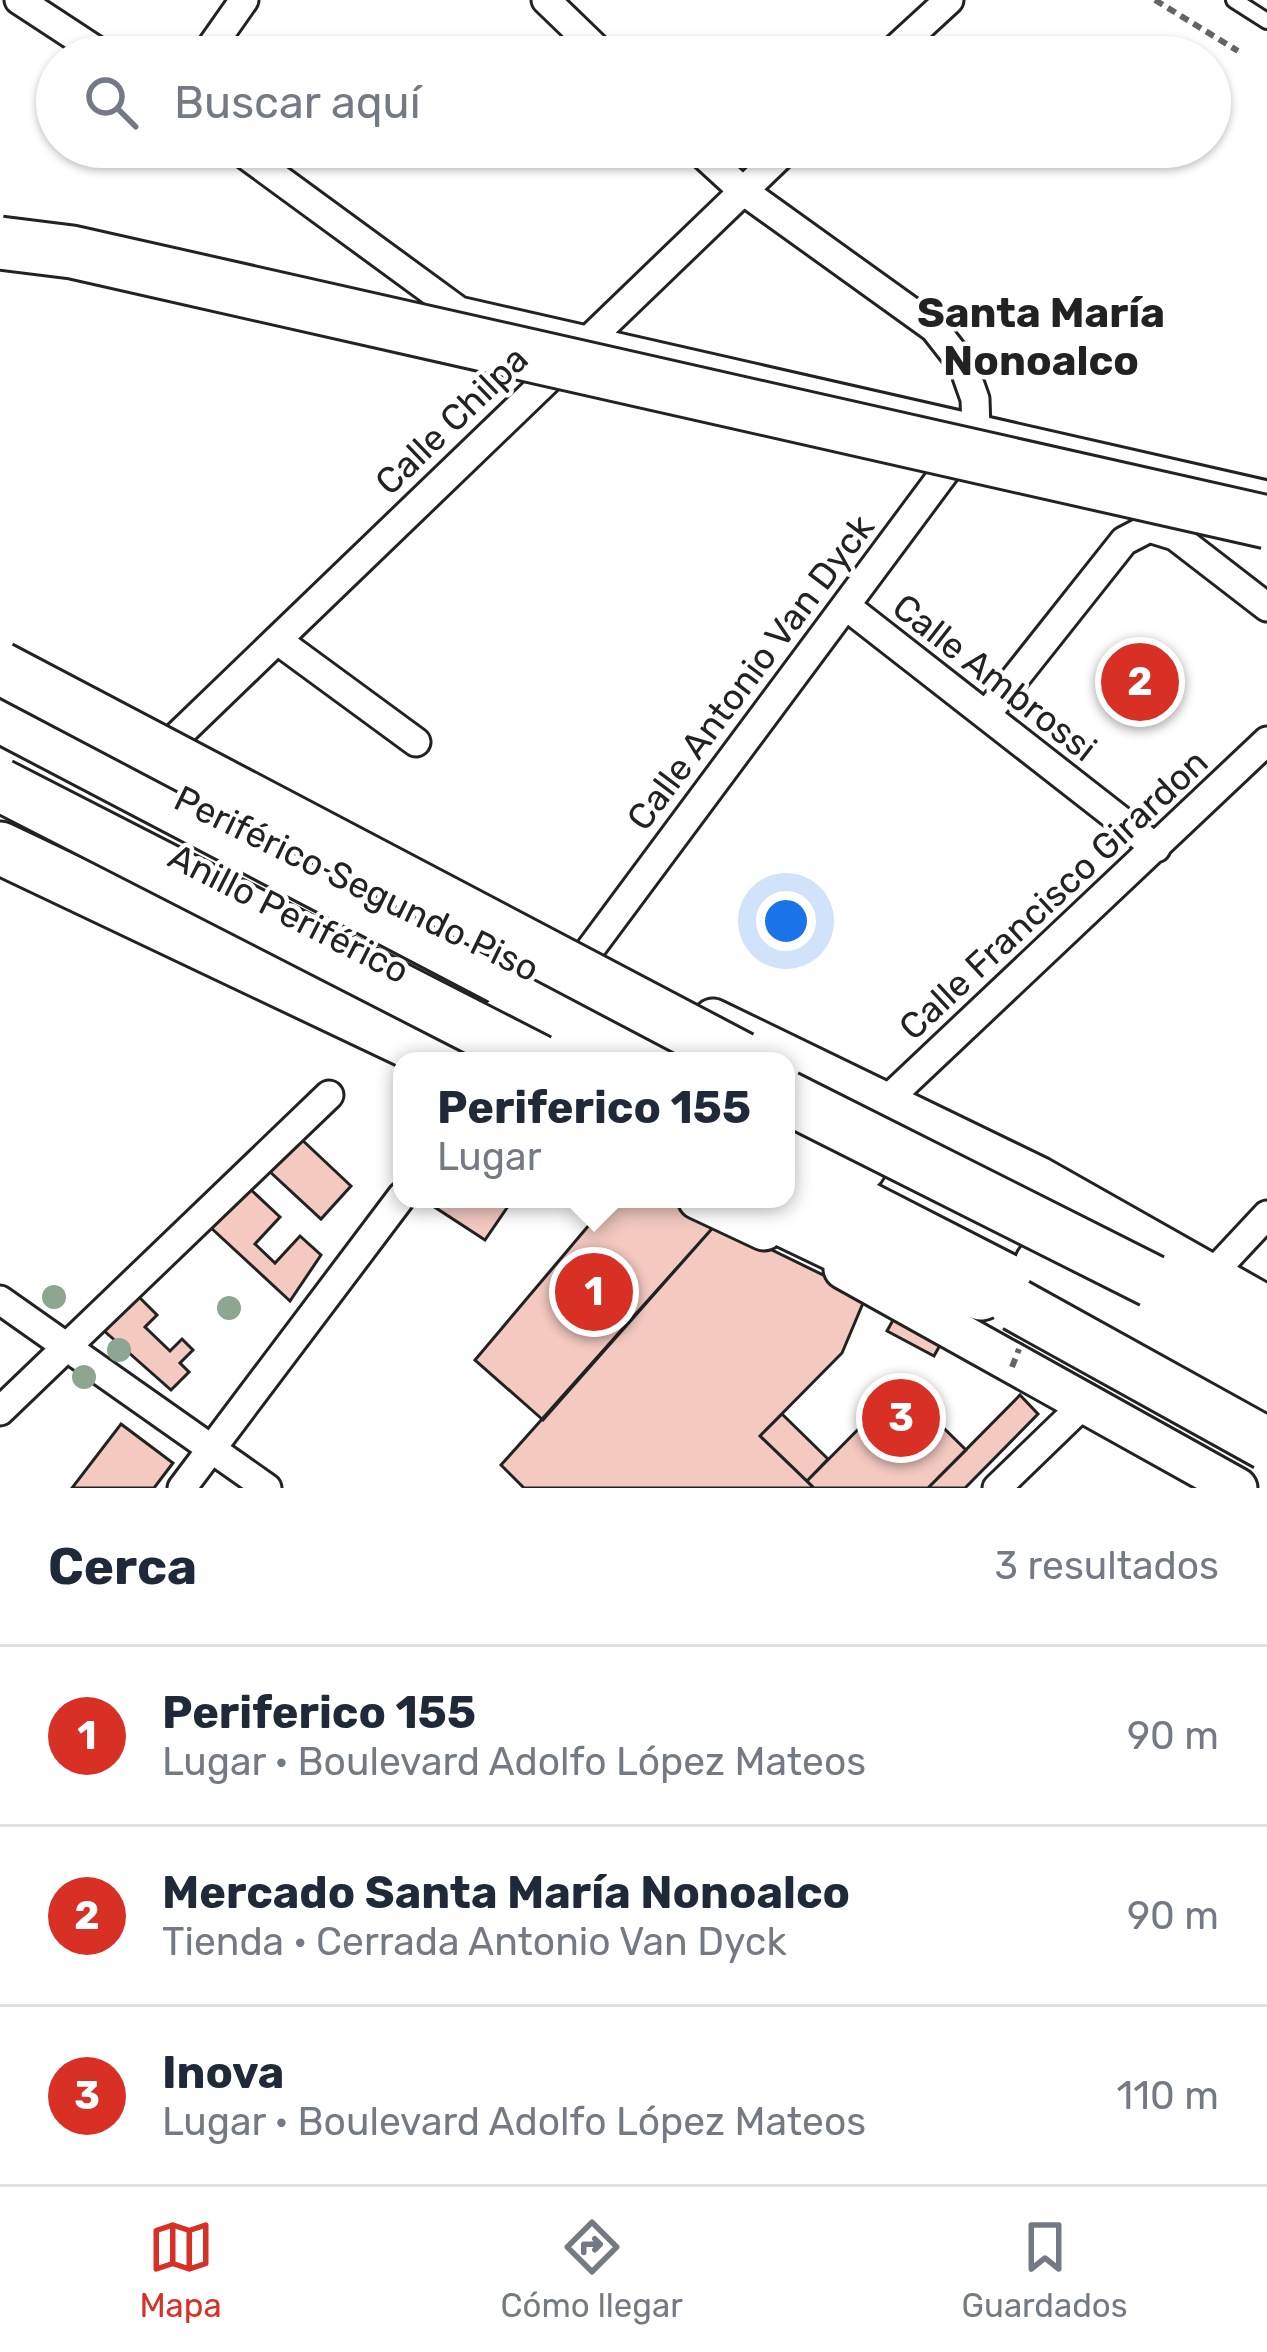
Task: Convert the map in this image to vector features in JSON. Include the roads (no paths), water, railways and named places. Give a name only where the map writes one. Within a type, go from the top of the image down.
[{"type":"highway","points":[[0,243],[72,252],[1267,522]]},
{"type":"highway","points":[[0,668],[718,1052]]},
{"type":"highway","name":"Periférico Segundo Piso","points":[[0,704],[717,1052]]},
{"type":"highway","name":"Anillo Periférico","points":[[0,716],[642,1052]]},
{"type":"highway","name":"Anillo Periférico","points":[[0,766],[560,1052]]},
{"type":"highway","name":"Periférico Segundo Piso","points":[[0,785],[521,1052]]},
{"type":"highway","points":[[0,848],[430,1052]]},
{"type":"highway","points":[[795,1104],[1152,1282],[1267,1345]]},
{"type":"highway","points":[[795,1108],[848,1160]]},
{"type":"highway","points":[[795,1132],[1267,1386]]},
{"type":"highway","points":[[795,1172],[1091,1323],[1267,1426]]},
{"type":"highway","points":[[795,1192],[1016,1305],[1267,1444]]},
{"type":"highway","points":[[758,1208],[852,1253],[1016,1305]]},
{"type":"main road","points":[[0,648],[165,748],[583,959],[784,1052]]},
{"type":"main road","points":[[0,873],[394,1052]]},
{"type":"main road","points":[[795,1057],[1039,1177],[1267,1306]]},
{"type":"main road","points":[[717,1208],[884,1288],[1237,1488]]},
{"type":"street","points":[[20,0],[74,36]]},
{"type":"street","points":[[219,36],[244,0]]},
{"type":"street","points":[[546,0],[583,36]]},
{"type":"street","points":[[910,36],[950,0]]},
{"type":"street","points":[[264,168],[459,311],[1267,495]]},
{"type":"street","points":[[718,168],[934,328],[963,365],[975,399],[976,430]]},
{"type":"street","name":"Calle Chilpa","points":[[165,748],[766,168]]},
{"type":"street","name":"Calle Antonio Van Dyck","points":[[583,959],[616,908],[976,430]]},
{"type":"street","points":[[986,716],[1124,541],[1149,528],[1175,536],[1267,607]]},
{"type":"street","name":"Calle Ambrossi","points":[[846,606],[1156,848]]},
{"type":"street","points":[[278,640],[416,742]]},
{"type":"street","name":"Calle Francisco Girardon","points":[[887,1100],[1267,741]]},
{"type":"street","points":[[0,1411],[329,1095]]},
{"type":"street","points":[[182,1488],[393,1208]]},
{"type":"street","points":[[1210,1276],[1267,1216]]},
{"type":"street","points":[[0,1300],[267,1488]]},
{"type":"street","points":[[997,1488],[1087,1401]]},
{"type":"lane","points":[[1234,0],[1267,21]]},
{"type":"place","name":"Mercado Santa María Nonoalco","points":[[1140,682]]},
{"type":"place","name":"Periferico 155","points":[[594,1292]]},
{"type":"place","name":"Inova","points":[[901,1418]]},
{"type":"district","name":"Santa María Nonoalco","points":[[1041,336]]}]
